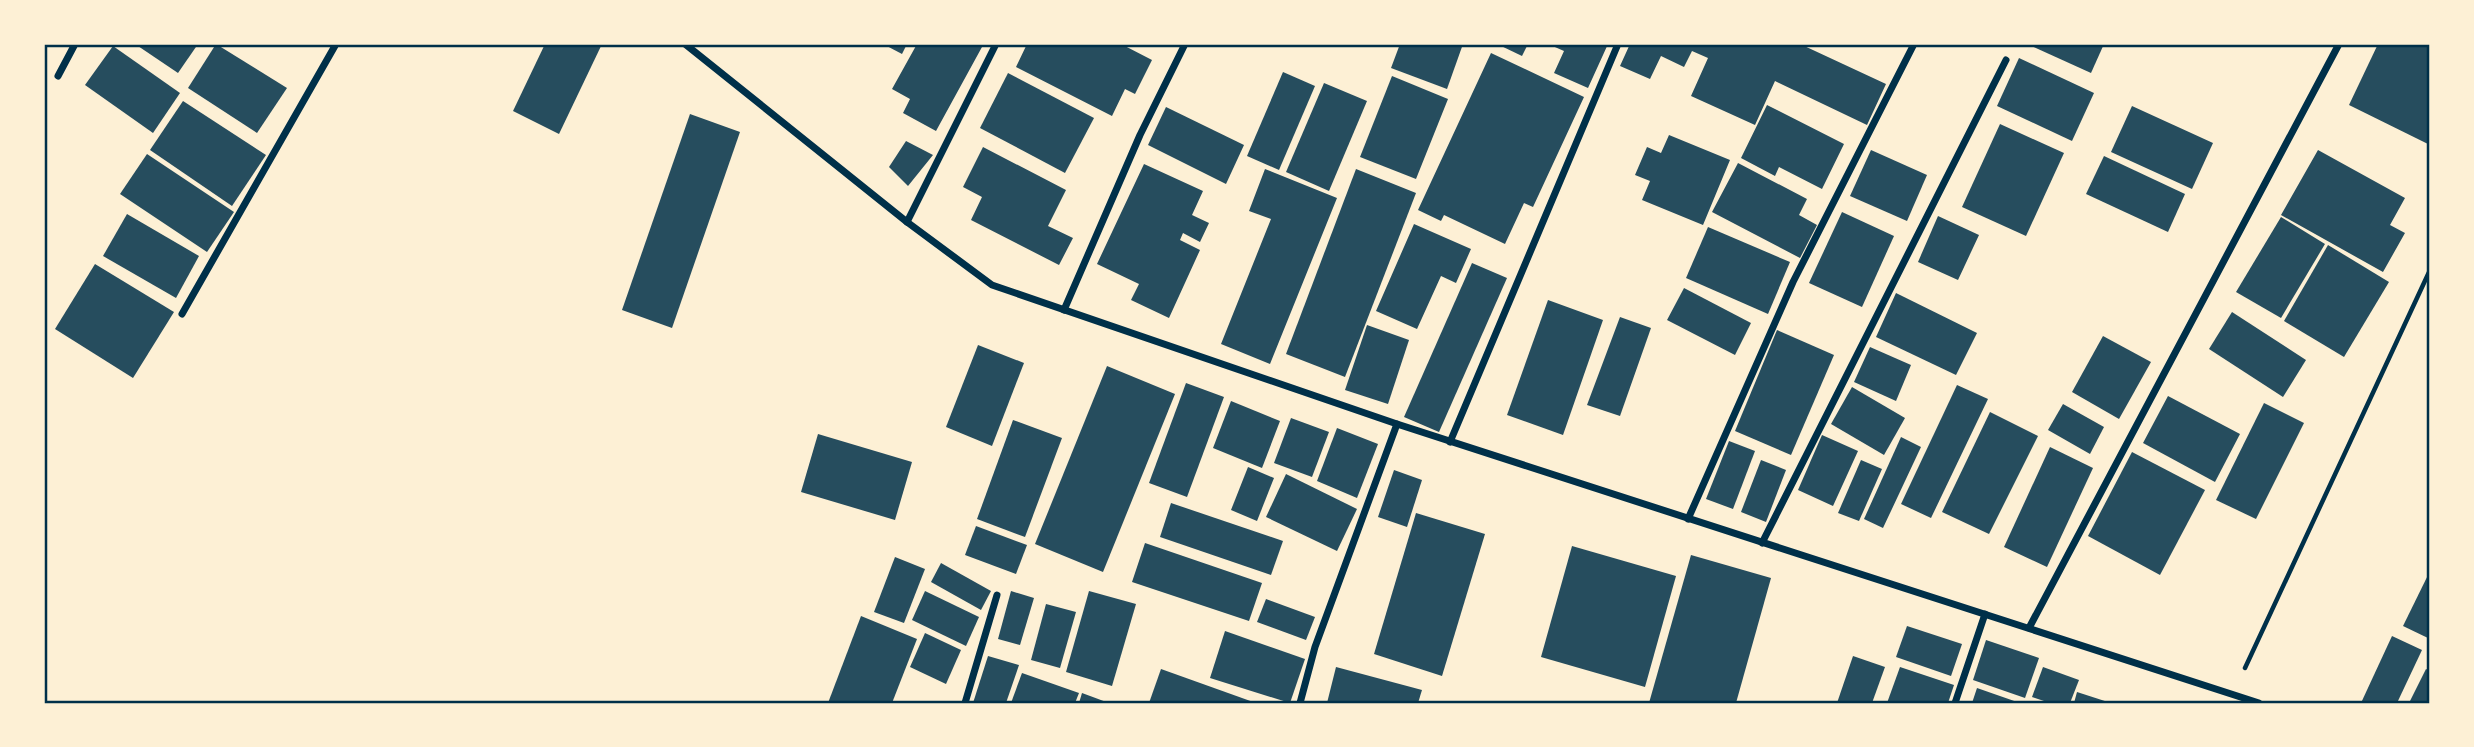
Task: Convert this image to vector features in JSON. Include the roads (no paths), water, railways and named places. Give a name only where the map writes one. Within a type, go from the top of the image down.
[{"type":"street","points":[[58,76],[75,44]]},
{"type":"street","points":[[182,314],[336,44]]},
{"type":"street","points":[[685,44],[907,222],[992,285],[1450,442],[2259,703]]},
{"type":"street","points":[[907,222],[996,44]]},
{"type":"street","points":[[1064,310],[1140,135],[1185,44]]},
{"type":"street","points":[[1450,442],[1618,44]]},
{"type":"street","points":[[1688,519],[1793,282],[1914,44]]},
{"type":"street","points":[[2029,628],[2339,44]]},
{"type":"street","points":[[1762,543],[2006,60]]},
{"type":"street","points":[[1300,703],[1315,647],[1397,424]]},
{"type":"street","points":[[965,703],[997,595]]},
{"type":"street","points":[[1955,703],[1985,614]]}]
